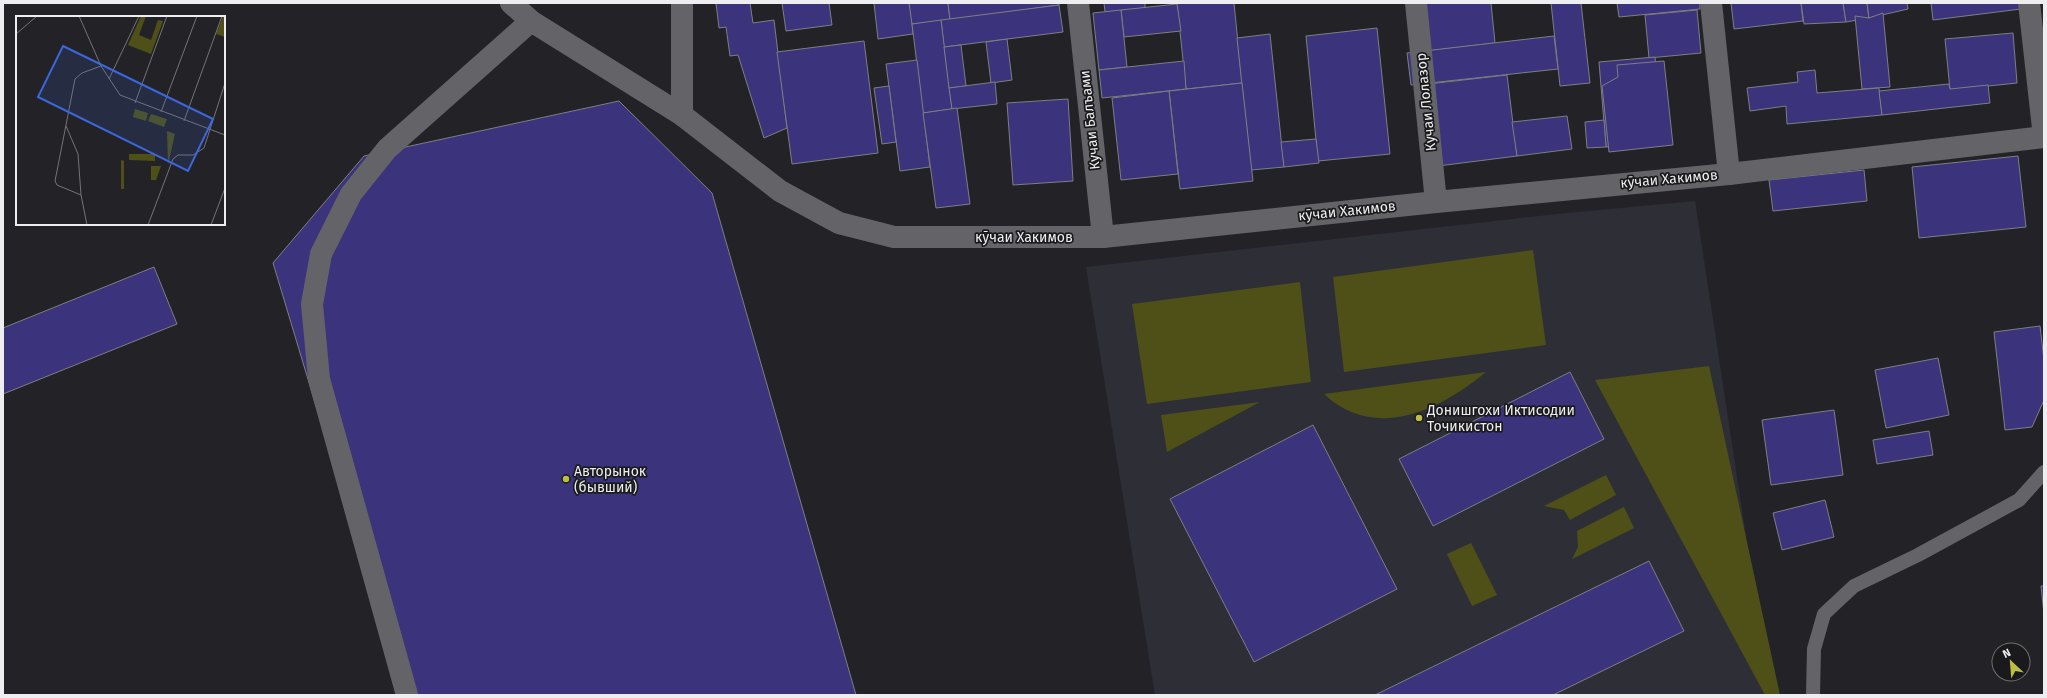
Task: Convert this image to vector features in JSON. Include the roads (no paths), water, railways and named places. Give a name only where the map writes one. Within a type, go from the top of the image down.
[{"type":"street","name":"кӯчаи Хакимов","points":[[511,3],[531,21],[682,115],[780,191],[839,223],[894,237],[1103,238],[1436,202],[1728,174],[2044,138]]},
{"type":"street","points":[[682,3],[682,115]]},
{"type":"street","name":"Кучаи Балъами","points":[[1078,3],[1103,238]]},
{"type":"street","name":"Кучаи Лолазор","points":[[1416,3],[1436,202]]},
{"type":"street","points":[[1711,3],[1728,174]]},
{"type":"street","points":[[2029,3],[2044,138]]},
{"type":"street","points":[[407,695],[319,379],[312,304],[321,254],[351,194],[387,149],[531,21]]},
{"type":"lane","points":[[1813,695],[1814,649],[1824,614],[1854,586],[1918,555],[2019,500],[2044,472]]},
{"type":"place","name":"Донишгохи Иктисодии Точикистон","points":[[1419,418]]},
{"type":"place","name":"Авторынок (бывший)","points":[[566,479]]}]
